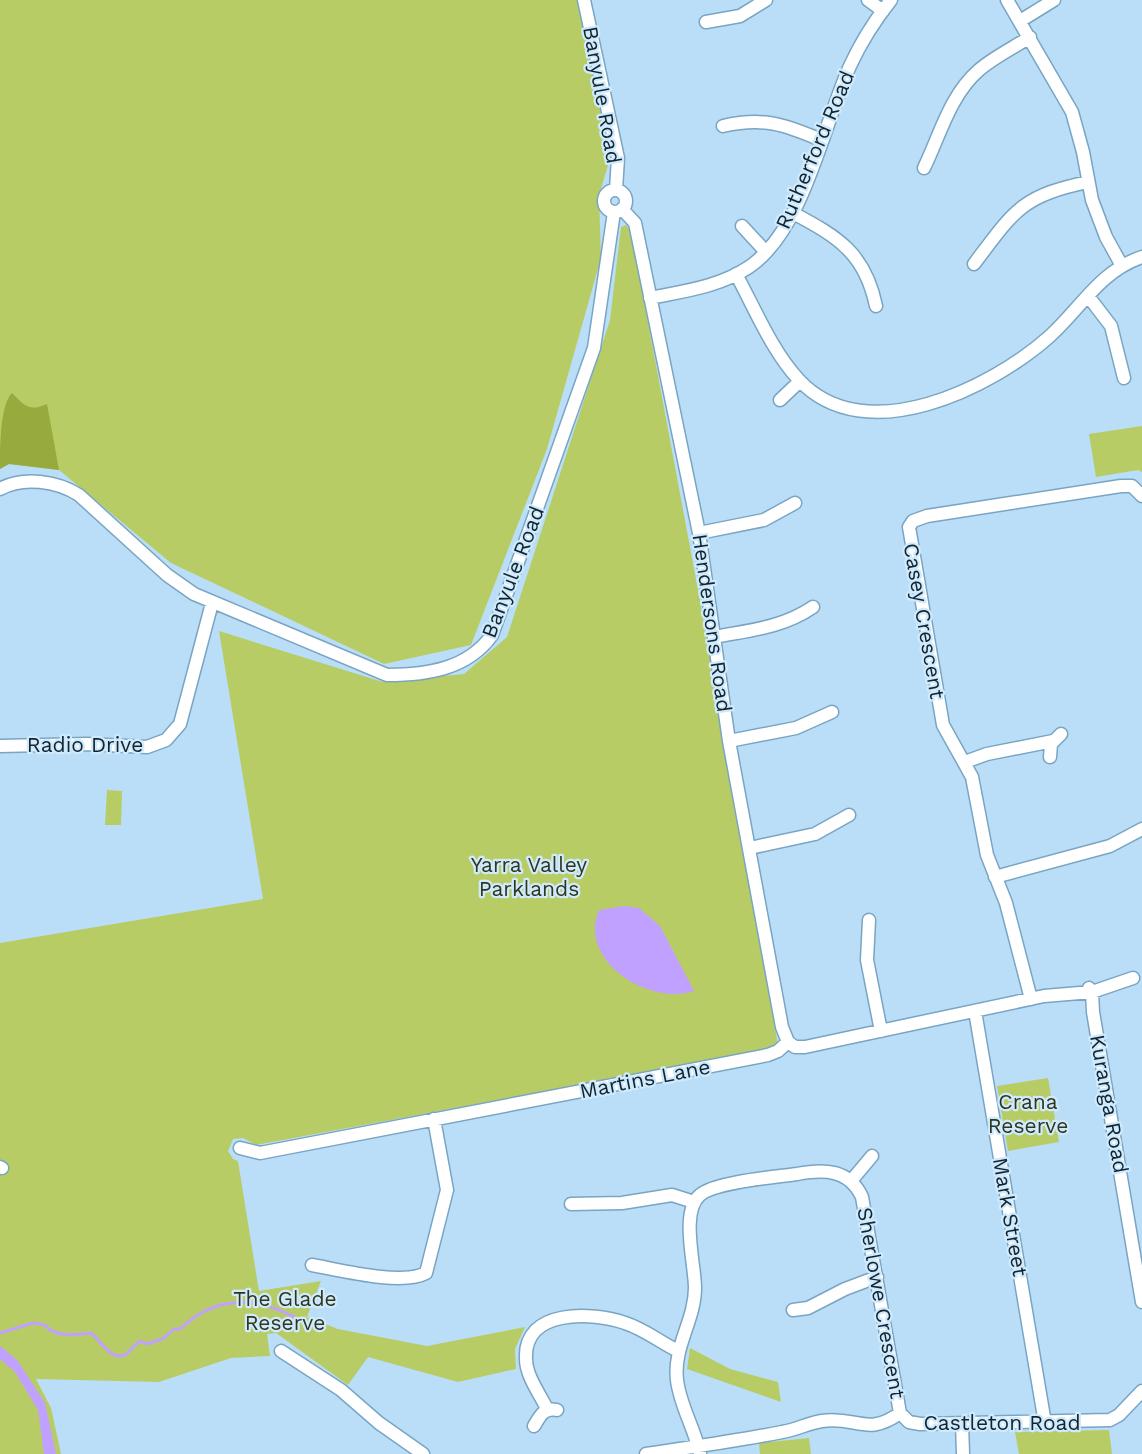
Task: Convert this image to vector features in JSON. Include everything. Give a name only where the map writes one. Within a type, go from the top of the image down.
[{"type":"street","name":"Banyule Road","points":[[0,489],[26,480],[66,487],[79,495],[167,575],[212,603],[387,675],[416,675],[461,663],[480,652],[492,635],[594,348],[618,210],[626,203],[625,196],[616,190],[618,158],[584,0]]},
{"type":"street","points":[[706,22],[740,16],[766,0]]},
{"type":"street","points":[[868,0],[883,11]]},
{"type":"street","name":"Rutherford Road","points":[[650,298],[698,288],[736,274],[766,252],[777,240],[793,213],[851,65],[891,0]]},
{"type":"street","points":[[1007,0],[1072,112],[1098,219],[1122,266]]},
{"type":"street","points":[[1020,21],[1054,0]]},
{"type":"street","points":[[924,168],[952,106],[969,80],[994,59],[1030,37]]},
{"type":"street","points":[[723,126],[743,122],[768,122],[795,129],[821,140]]},
{"type":"street","points":[[974,264],[1005,223],[1024,205],[1054,189],[1088,182]]},
{"type":"street","name":"Hendersons Road","points":[[618,210],[635,223],[699,533],[729,741],[782,1027],[788,1042]]},
{"type":"street","points":[[793,213],[828,232],[849,248],[870,281],[876,306]]},
{"type":"street","points":[[742,226],[766,252]]},
{"type":"street","points":[[736,274],[776,345],[800,381],[822,398],[855,410],[891,411],[927,404],[974,387],[1015,364],[1052,334],[1098,283],[1122,266],[1142,257]]},
{"type":"street","points":[[1088,296],[1104,315],[1116,337],[1124,378]]},
{"type":"street","points":[[780,400],[800,381]]},
{"type":"street","name":"Casey Crescent","points":[[1026,1000],[1010,917],[987,855],[974,783],[965,762],[949,739],[942,718],[909,537],[911,523],[927,516],[1121,486],[1132,486],[1142,496]]},
{"type":"street","points":[[699,533],[764,520],[795,503]]},
{"type":"street","name":"Radio Drive","points":[[0,746],[87,744],[147,747],[166,740],[180,724],[212,603]]},
{"type":"street","points":[[715,637],[773,627],[813,607]]},
{"type":"street","points":[[729,741],[796,728],[832,712]]},
{"type":"street","points":[[965,762],[987,754],[1057,738],[1050,757]]},
{"type":"street","points":[[750,848],[815,834],[849,815]]},
{"type":"street","points":[[997,880],[1110,846],[1142,829]]},
{"type":"street","points":[[869,920],[867,960],[881,1031]]},
{"type":"street","points":[[788,1042],[799,1047],[1075,988],[1089,991],[1102,981],[1137,977]]},
{"type":"street","name":"Kuranga Road","points":[[1089,991],[1142,1302]]},
{"type":"street","name":"Mark Street","points":[[975,1011],[1045,1423]]},
{"type":"street","name":"Martins Lane","points":[[240,1148],[260,1153],[768,1055],[778,1051],[788,1042]]},
{"type":"street","points":[[312,1265],[391,1277],[411,1278],[426,1273],[447,1190],[435,1119]]},
{"type":"street","points":[[851,1181],[872,1156]]},
{"type":"street","name":"Sherlowe Crescent","points":[[694,1202],[699,1196],[715,1187],[805,1172],[830,1171],[851,1181],[858,1188],[865,1207],[900,1413]]},
{"type":"street","points":[[571,1204],[622,1203],[672,1195],[694,1202],[690,1217],[695,1297],[678,1351],[677,1382],[686,1410],[699,1429],[702,1450]]},
{"type":"street","points":[[793,1310],[808,1308],[845,1289],[877,1277]]},
{"type":"street","points":[[534,1426],[552,1410],[526,1360],[528,1342],[540,1327],[548,1322],[585,1315],[614,1319],[638,1327],[678,1351]]},
{"type":"street","points":[[281,1351],[326,1379],[379,1423],[423,1454]]},
{"type":"street","name":"Castleton Road","points":[[646,1454],[702,1450],[831,1420],[873,1426],[886,1422],[900,1413],[905,1420],[914,1424],[1110,1420],[1119,1415],[1142,1391]]},
{"type":"street","points":[[962,1423],[963,1454]]},
{"type":"green space","points":[[0,0],[579,0],[610,159],[599,195],[601,258],[547,449],[471,645],[384,664],[171,563],[59,470],[9,464],[0,469]]},
{"type":"green space","name":"Yarra Valley Parklands","points":[[626,225],[631,231],[701,606],[778,1045],[768,1050],[256,1145],[243,1138],[233,1139],[228,1151],[233,1159],[238,1161],[259,1291],[321,1281],[307,1317],[338,1329],[427,1346],[525,1327],[515,1349],[516,1369],[458,1382],[368,1357],[348,1385],[276,1333],[267,1334],[270,1356],[231,1358],[159,1382],[36,1379],[51,1408],[61,1454],[0,1454],[0,943],[263,899],[219,631],[383,682],[464,674],[507,637],[610,320],[621,227]]},
{"type":"green space","points":[[12,393],[31,407],[47,404],[59,470],[9,464],[0,469],[3,417]]},
{"type":"green space","points":[[1142,426],[1142,472],[1138,470],[1096,477],[1089,434]]},
{"type":"green space","points":[[107,790],[122,791],[121,825],[105,825]]},
{"type":"green space","name":"Crana Reserve","points":[[1048,1078],[1059,1142],[1008,1151],[997,1086]]},
{"type":"green space","points":[[690,1348],[730,1369],[778,1382],[781,1402],[687,1369]]},
{"type":"green space","points":[[1109,1430],[1112,1454],[1019,1454],[1015,1432]]},
{"type":"green space","points":[[809,1438],[811,1454],[760,1454],[759,1443]]},
{"type":"shaded area","points":[[625,906],[639,908],[660,926],[694,991],[676,994],[658,992],[622,975],[608,962],[598,946],[595,929],[599,910]]},
{"type":"shaded area","points":[[0,1346],[17,1360],[45,1403],[56,1454],[44,1454],[38,1410],[15,1372],[0,1359]]},
{"type":"waterway","points":[[0,1333],[33,1323],[45,1325],[60,1334],[91,1333],[111,1353],[121,1356],[141,1341],[147,1344],[164,1338],[174,1329],[180,1329],[194,1317],[225,1304],[240,1302],[272,1307],[305,1323]]},
{"type":"park label","name":"The Glade Reserve","points":[[285,1311]]}]
